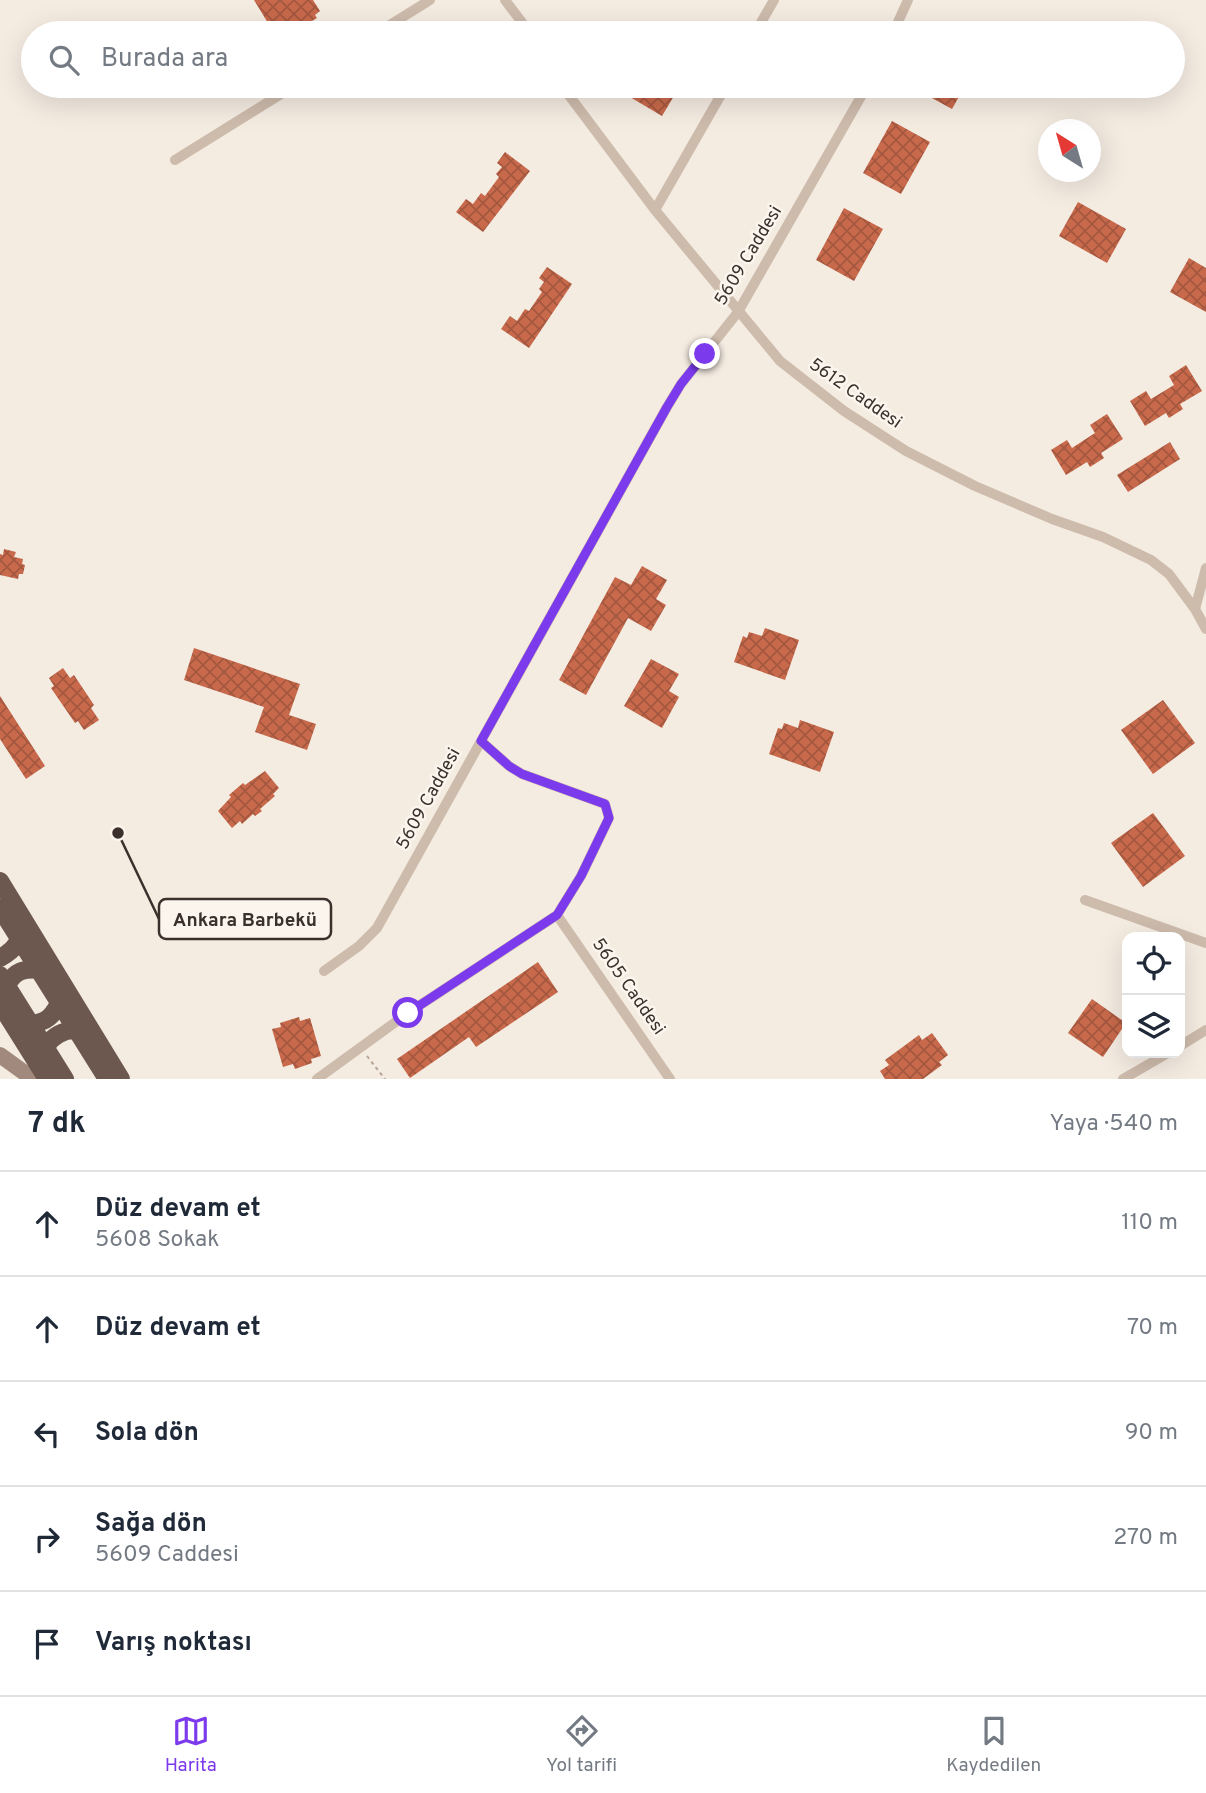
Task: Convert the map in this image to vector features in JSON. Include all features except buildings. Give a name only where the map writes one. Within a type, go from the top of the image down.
[{"type":"highway","points":[[0,881],[121,1079]]},
{"type":"highway","points":[[0,908],[107,1079]]},
{"type":"highway","points":[[0,958],[11,951],[19,941],[24,921]]},
{"type":"highway","points":[[40,1075],[6,1024],[0,1004],[8,982],[14,975],[31,968],[54,972]]},
{"type":"highway","points":[[0,975],[65,1079]]},
{"type":"highway","points":[[6,1024],[38,1024],[46,1021],[54,1014],[66,990]]},
{"type":"highway","points":[[40,1075],[40,1059],[45,1048],[58,1034],[82,1030],[95,1037]]},
{"type":"main road","points":[[0,1055],[40,1075]]},
{"type":"street","points":[[396,21],[430,0]]},
{"type":"street","points":[[505,0],[521,21]]},
{"type":"street","points":[[762,21],[774,0]]},
{"type":"street","points":[[898,21],[908,0]]},
{"type":"street","points":[[175,160],[275,98]]},
{"type":"street","name":"5612 Caddesi","points":[[571,98],[655,210],[780,361],[868,428],[975,486],[1052,519],[1103,537],[1151,560],[1169,574],[1206,629]]},
{"type":"street","points":[[655,210],[719,98]]},
{"type":"street","name":"5609 Caddesi","points":[[324,971],[359,946],[377,928],[681,384],[737,312],[860,98]]},
{"type":"street","points":[[1195,609],[1206,568]]},
{"type":"street","points":[[317,1079],[408,1013],[557,915],[587,864],[609,818],[605,804],[522,774],[481,741]]},
{"type":"street","points":[[1085,900],[1206,943]]},
{"type":"street","name":"5605 Caddesi","points":[[557,915],[670,1079]]},
{"type":"street","points":[[1185,1043],[1206,1030]]},
{"type":"street","points":[[1123,1079],[1159,1058]]},
{"type":"path","points":[[360,1047],[385,1079]]},
{"type":"place","name":"Ankara Barbekü","points":[[118,833]]},
{"type":"route","points":[[408,1013],[557,915],[600,839],[609,818],[605,804],[522,774],[481,741],[667,407],[705,354]]}]
